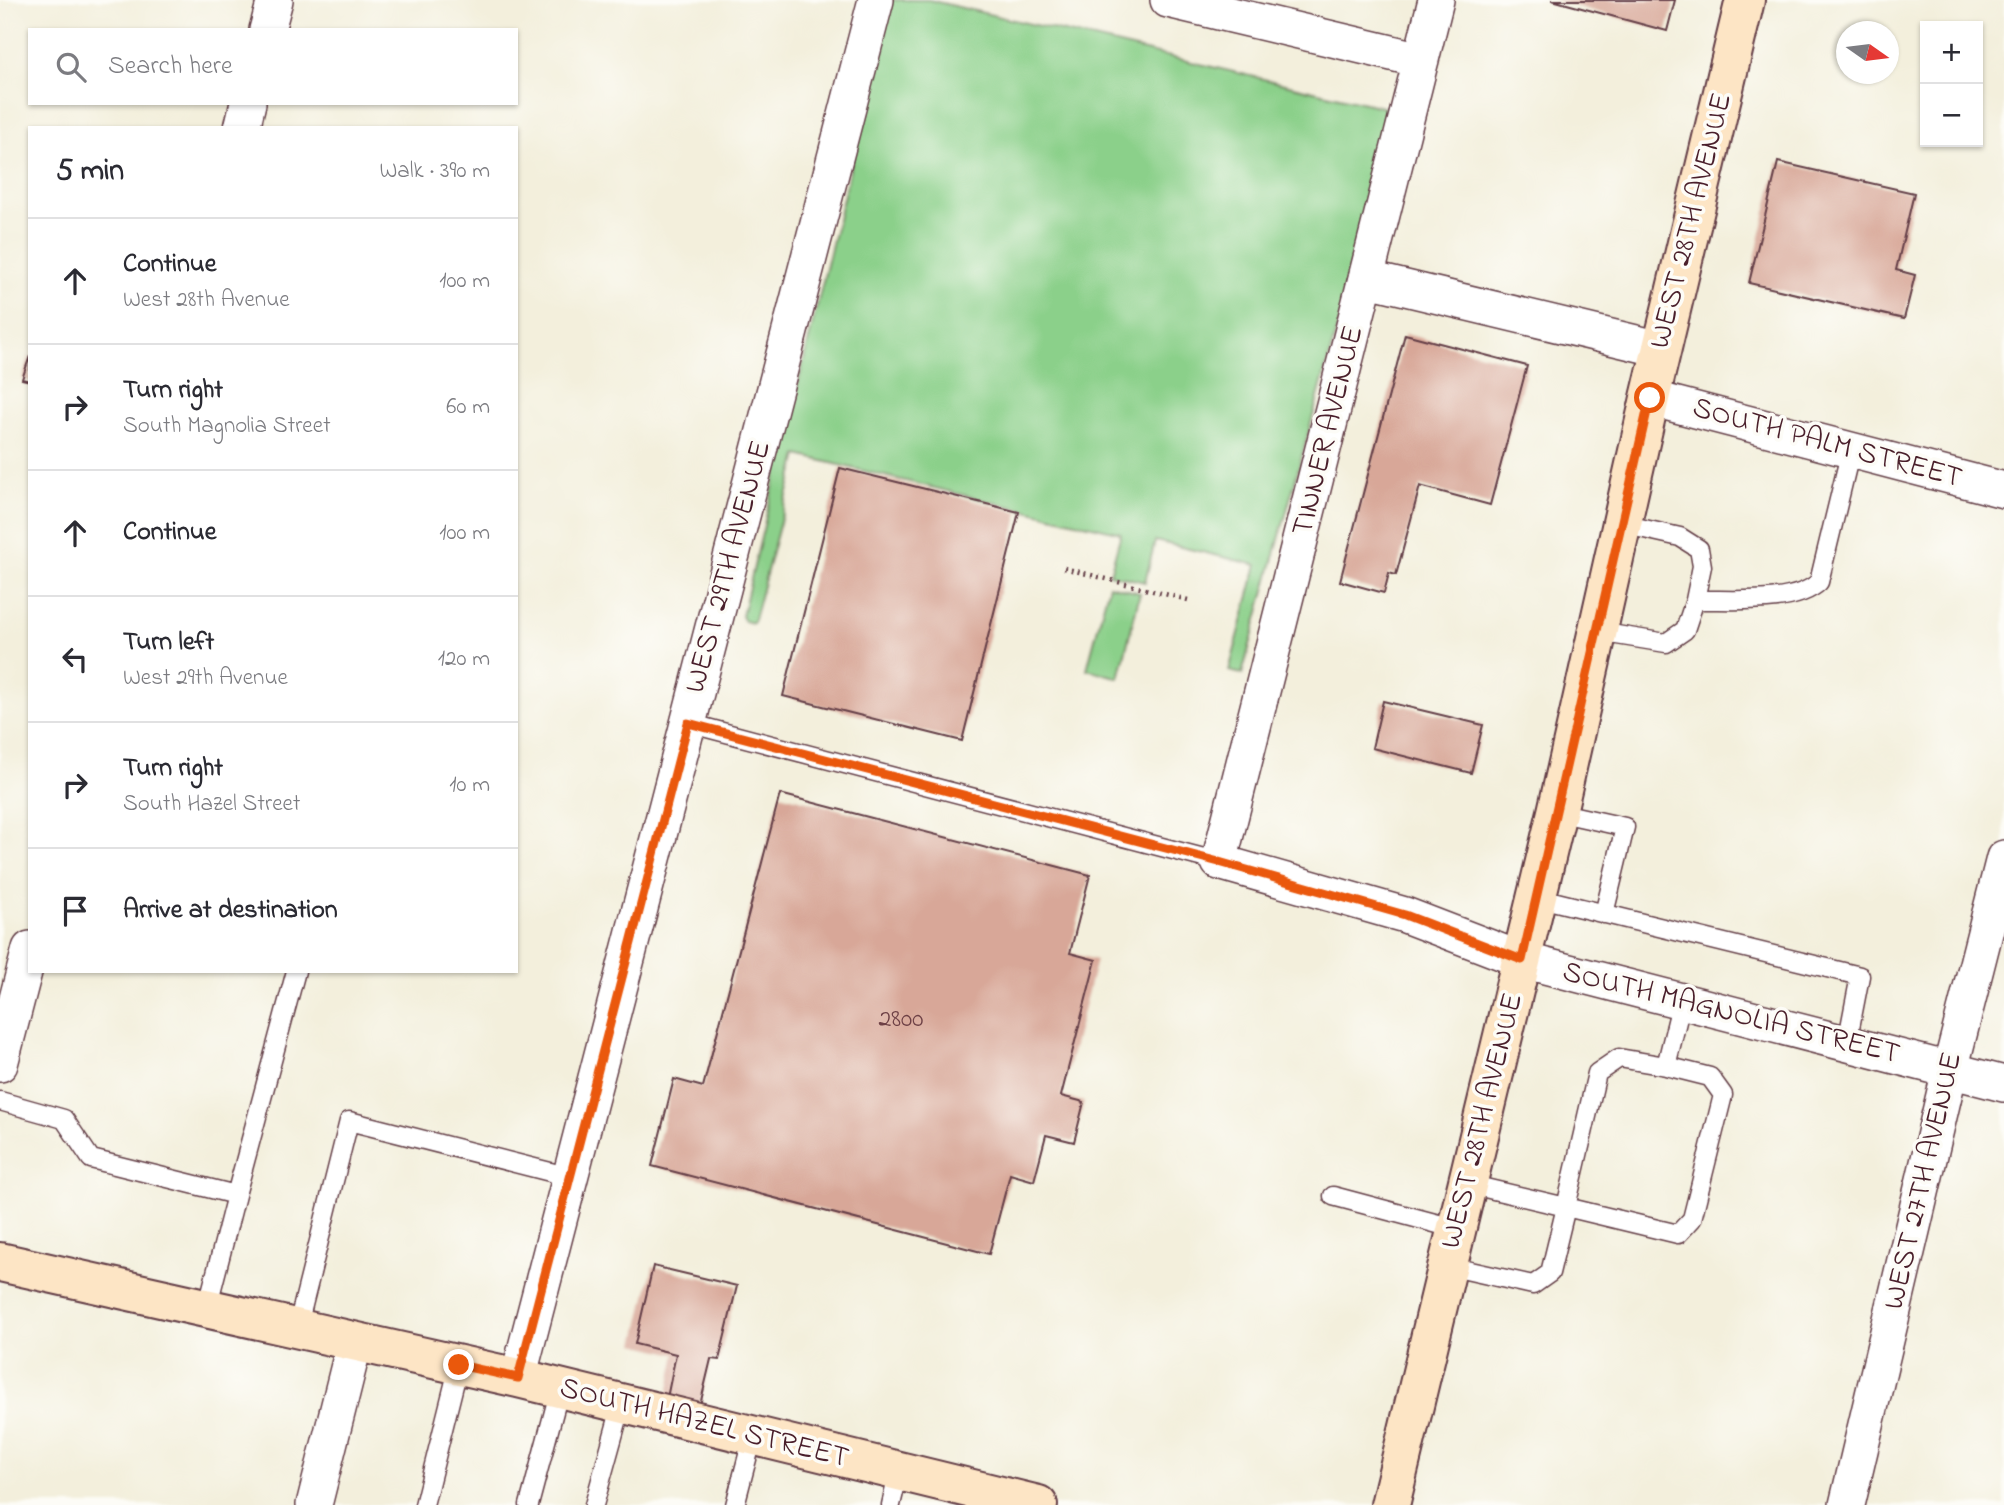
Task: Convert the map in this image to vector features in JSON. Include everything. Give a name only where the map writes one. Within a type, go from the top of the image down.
[{"type":"main road","name":"WEST 28TH AVENUE","points":[[1390,1505],[1557,812],[1661,349],[1745,0]]},
{"type":"main road","name":"SOUTH HAZEL STREET","points":[[0,1262],[518,1378],[753,1436],[895,1488],[1014,1502]]},
{"type":"street","points":[[268,28],[275,0]]},
{"type":"street","name":"WEST 29TH AVENUE","points":[[518,1378],[876,0]]},
{"type":"street","points":[[1168,0],[1421,60]]},
{"type":"street","name":"TINNER AVENUE","points":[[1219,862],[1368,279],[1436,0]]},
{"type":"street","points":[[242,126],[248,105]]},
{"type":"street","points":[[1368,279],[1661,349]]},
{"type":"street","name":"SOUTH PALM STREET","points":[[1650,398],[2004,489]]},
{"type":"street","name":"WEST 27TH AVENUE","points":[[1847,1505],[1950,1070],[2004,858]]},
{"type":"street","name":"SOUTH MAGNOLIA STREET","points":[[1219,862],[1405,915],[1522,960],[2004,1084]]},
{"type":"street","points":[[0,1064],[28,957]]},
{"type":"street","points":[[320,1504],[355,1341]]},
{"type":"lane","points":[[1695,600],[1774,598],[1808,593],[1819,582],[1851,450]]},
{"type":"lane","points":[[1598,632],[1666,643],[1685,630],[1695,600],[1702,566],[1699,549],[1679,537],[1622,524]]},
{"type":"lane","points":[[688,723],[1219,862]]},
{"type":"lane","points":[[1557,812],[1625,827],[1604,914]]},
{"type":"lane","points":[[1536,897],[1860,976],[1847,1043]]},
{"type":"lane","points":[[207,1308],[295,973]]},
{"type":"lane","points":[[1665,1066],[1682,1001]]},
{"type":"lane","points":[[1448,1266],[1533,1284],[1550,1273],[1566,1207],[1597,1073],[1619,1058],[1710,1077],[1723,1095],[1692,1219],[1678,1234],[1566,1207],[1468,1184]]},
{"type":"lane","points":[[0,1101],[64,1119],[92,1159],[236,1195]]},
{"type":"lane","points":[[297,1329],[349,1121],[570,1177]]},
{"type":"lane","points":[[1333,1196],[1457,1229]]},
{"type":"lane","points":[[424,1505],[459,1365]]},
{"type":"lane","points":[[529,1505],[560,1389]]},
{"type":"lane","points":[[594,1505],[622,1404]]},
{"type":"lane","points":[[735,1505],[753,1436]]},
{"type":"path","points":[[1064,568],[1192,601]]},
{"type":"green space","points":[[891,0],[929,0],[1390,109],[1395,117],[1242,674],[1229,671],[1257,565],[1155,541],[1145,582],[1110,574],[1121,533],[798,455],[753,623],[744,621],[742,616]]},
{"type":"green space","points":[[1109,585],[1140,593],[1119,678],[1087,669]]},
{"type":"building","points":[[1552,0],[1675,0],[1667,31]]},
{"type":"building","points":[[1778,162],[1914,193],[1896,270],[1915,275],[1904,319],[1749,283]]},
{"type":"building","points":[[1405,334],[1527,366],[1490,505],[1420,486],[1396,575],[1389,573],[1384,593],[1340,581]]},
{"type":"building","points":[[28,362],[28,380],[22,379]]},
{"type":"building","points":[[840,468],[1019,512],[962,741],[783,696]]},
{"type":"building","points":[[1383,701],[1483,725],[1471,773],[1372,748]]},
{"type":"building","points":[[780,794],[1090,875],[1070,953],[1096,960],[1061,1096],[1084,1102],[1074,1142],[1046,1135],[1034,1181],[1010,1174],[989,1254],[652,1166],[674,1079],[703,1087]]},
{"type":"building","points":[[653,1266],[737,1286],[719,1360],[711,1359],[700,1405],[667,1398],[676,1354],[635,1344]]},
{"type":"route","points":[[459,1365],[518,1378],[688,723],[1219,862],[1405,915],[1522,960],[1650,398]]}]
